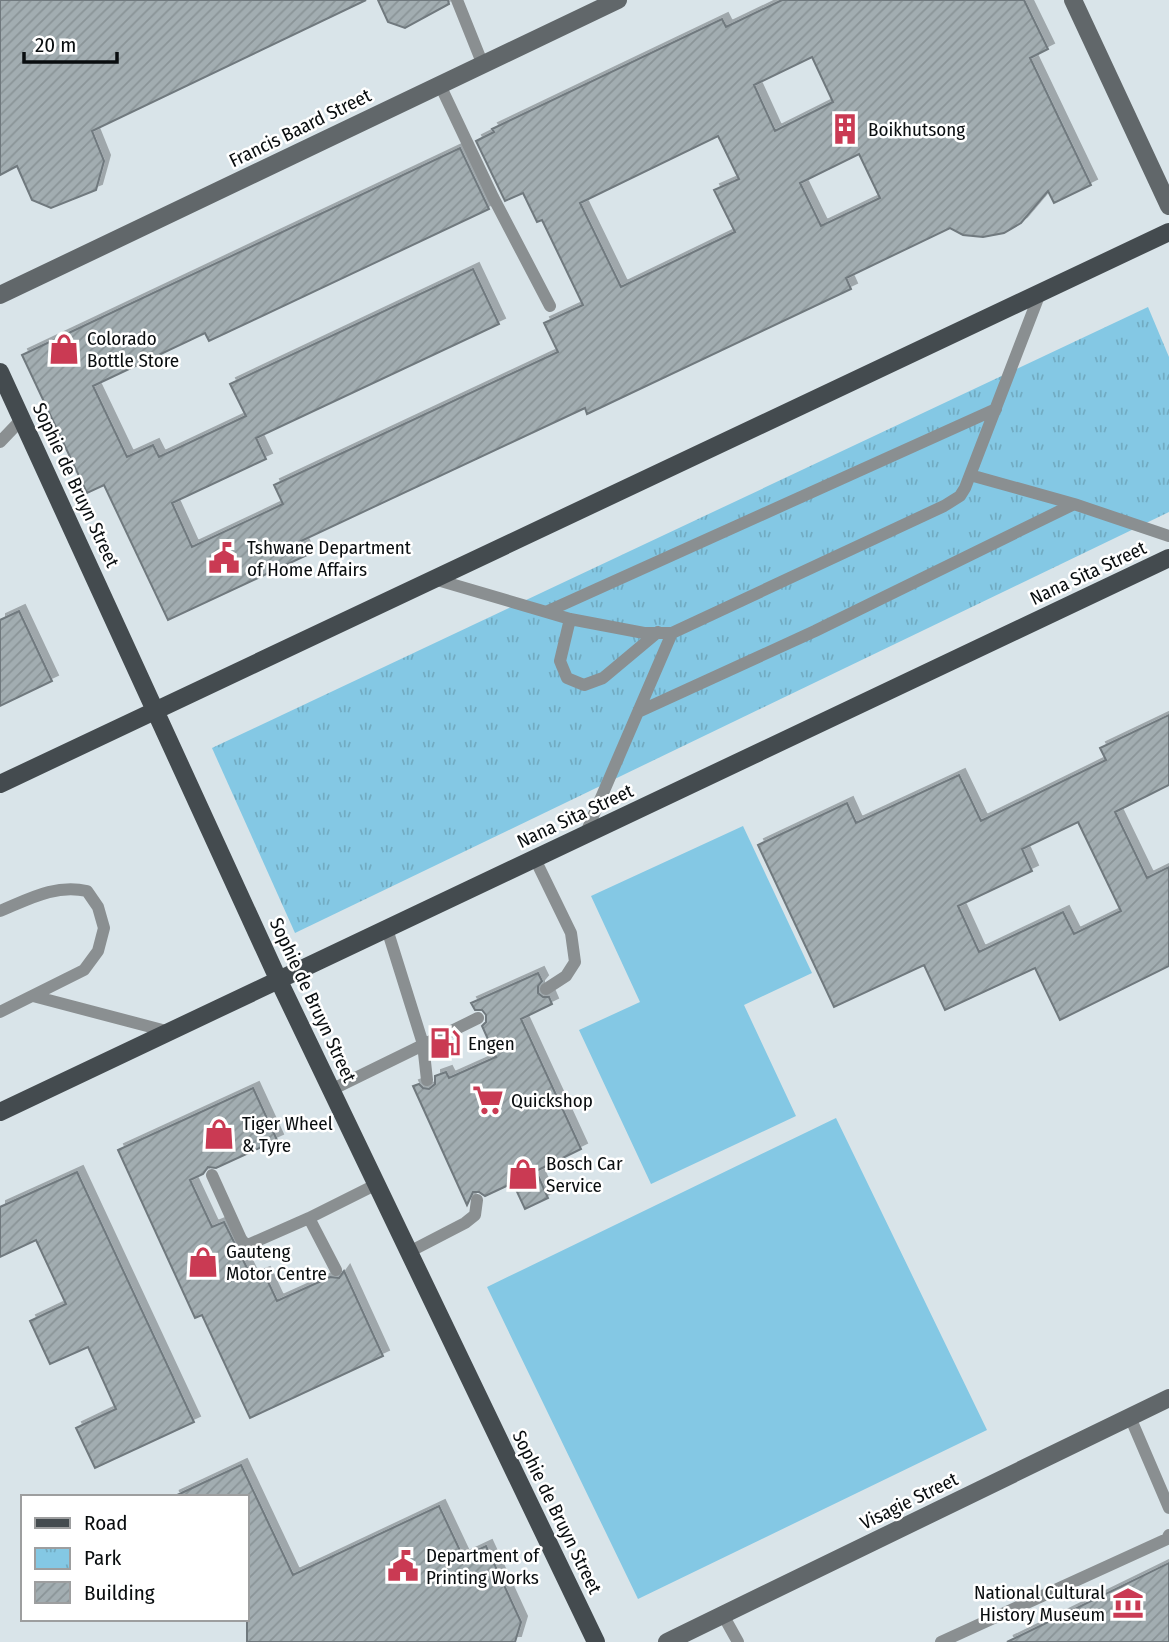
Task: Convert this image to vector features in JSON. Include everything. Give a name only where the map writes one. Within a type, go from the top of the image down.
[{"type":"main road","points":[[0,784],[1169,232]]},
{"type":"main road","name":"Sophie de Bruyn Street","points":[[0,372],[279,981],[596,1642]]},
{"type":"main road","name":"Nana Sita Street","points":[[0,1112],[1169,558]]},
{"type":"street","name":"Francis Baard Street","points":[[0,295],[618,0]]},
{"type":"street","points":[[1073,0],[1169,206]]},
{"type":"street","name":"Visagie Street","points":[[667,1642],[1169,1398]]},
{"type":"lane","points":[[457,0],[483,65]]},
{"type":"lane","points":[[440,85],[493,197],[550,306]]},
{"type":"lane","points":[[434,579],[570,619],[636,632],[671,633],[944,506],[960,496],[970,475],[1040,293]]},
{"type":"lane","points":[[546,612],[996,408]]},
{"type":"lane","points":[[0,442],[22,419]]},
{"type":"lane","points":[[970,475],[1074,504],[1169,536]]},
{"type":"lane","points":[[638,712],[815,631],[1074,504]]},
{"type":"lane","points":[[570,619],[560,662],[567,678],[584,685],[603,678],[658,632]]},
{"type":"lane","points":[[585,835],[671,633]]},
{"type":"lane","points":[[535,859],[571,933],[575,962],[566,975],[546,989]]},
{"type":"lane","points":[[0,911],[41,894],[70,888],[87,891],[98,907],[104,928],[98,951],[84,970],[0,1012]]},
{"type":"lane","points":[[387,929],[423,1044],[427,1080]]},
{"type":"lane","points":[[33,996],[170,1032]]},
{"type":"lane","points":[[331,1090],[478,1018]]},
{"type":"lane","points":[[212,1175],[245,1244],[309,1218],[377,1184]]},
{"type":"lane","points":[[409,1252],[465,1223],[475,1215],[477,1200]]},
{"type":"lane","points":[[309,1218],[335,1270]]},
{"type":"lane","points":[[1130,1418],[1169,1508]]},
{"type":"lane","points":[[941,1642],[1167,1539],[1169,1535]]},
{"type":"lane","points":[[723,1615],[738,1642]]},
{"type":"green space","points":[[1148,307],[1169,357],[1169,512],[295,933],[212,748]]},
{"type":"green space","points":[[743,826],[812,973],[744,1005],[796,1116],[651,1184],[579,1030],[640,1002],[591,896]]},
{"type":"green space","points":[[836,1118],[987,1430],[638,1599],[487,1287]]},
{"type":"building","points":[[0,0],[366,0],[92,131],[104,161],[96,190],[51,208],[32,200],[17,166],[0,175]]},
{"type":"building","points":[[378,0],[448,0],[449,4],[405,28],[388,22]]},
{"type":"building","points":[[782,0],[1024,0],[1048,49],[1030,58],[1091,185],[1054,203],[1048,191],[1021,223],[1004,233],[983,237],[963,235],[950,228],[846,278],[851,289],[587,414],[585,408],[301,541],[307,555],[168,620],[104,485],[87,493],[22,355],[460,148],[489,209],[209,341],[205,333],[93,386],[127,457],[153,445],[159,457],[246,416],[230,384],[473,269],[499,324],[256,438],[266,459],[172,503],[192,547],[283,504],[274,485],[558,352],[544,323],[583,305],[542,220],[537,222],[523,193],[505,201],[476,141],[494,132],[492,129],[722,19],[726,27]],"holes":[[[812,57],[833,102],[775,131],[754,85]],[[718,136],[739,179],[714,190],[735,232],[621,287],[580,203]],[[859,154],[880,198],[821,226],[800,183]]]},
{"type":"building","points":[[19,611],[52,681],[0,706],[0,620]]},
{"type":"building","points":[[1169,715],[1169,785],[1115,812],[1147,878],[1169,867],[1169,966],[1060,1020],[1035,968],[945,1010],[924,965],[834,1007],[758,845],[847,803],[856,823],[959,775],[981,821],[1106,760],[1100,748]],"holes":[[[1078,822],[1121,911],[1074,934],[1063,912],[979,952],[958,906],[1032,871],[1022,849]]]},
{"type":"building","points":[[538,973],[542,981],[538,986],[538,993],[549,997],[552,1004],[521,1019],[581,1149],[536,1171],[548,1198],[525,1209],[513,1183],[485,1196],[473,1192],[467,1205],[413,1086],[419,1084],[429,1089],[435,1084],[435,1076],[446,1072],[449,1078],[496,1057],[482,1026],[486,1022],[486,1015],[482,1010],[475,1010],[471,1003]]},
{"type":"building","points":[[253,1088],[277,1140],[216,1168],[208,1167],[203,1174],[190,1180],[212,1227],[224,1222],[252,1278],[264,1273],[277,1301],[330,1277],[339,1278],[344,1271],[383,1356],[250,1418],[202,1315],[195,1318],[118,1150]]},
{"type":"building","points":[[77,1172],[194,1422],[95,1468],[76,1428],[116,1409],[88,1347],[50,1364],[30,1321],[66,1304],[36,1240],[0,1257],[0,1207]]},
{"type":"building","name":"Department of Printing Works","points":[[241,1465],[293,1575],[439,1506],[463,1557],[486,1546],[521,1622],[515,1642],[247,1642],[248,1495],[177,1495]]},
{"type":"building","name":"National Cultural History Museum","points":[[1169,1563],[1169,1642],[1007,1642]]},
{"type":"place","name":"Boikhutsong","points":[[845,129]]},
{"type":"place","name":"Colorado Bottle Store","points":[[64,349]]},
{"type":"place","name":"Tshwane Department of Home Affairs","points":[[224,558]]},
{"type":"place","name":"Engen","points":[[445,1043]]},
{"type":"place","name":"Quickshop","points":[[488,1100]]},
{"type":"place","name":"Tiger Wheel & Tyre","points":[[219,1134]]},
{"type":"place","name":"Bosch Car Service","points":[[523,1174]]},
{"type":"place","name":"Gauteng Motor Centre","points":[[203,1262]]},
{"type":"place","name":"Department of Printing Works","points":[[403,1566]]},
{"type":"place","name":"National Cultural History Museum","points":[[1128,1603]]}]
